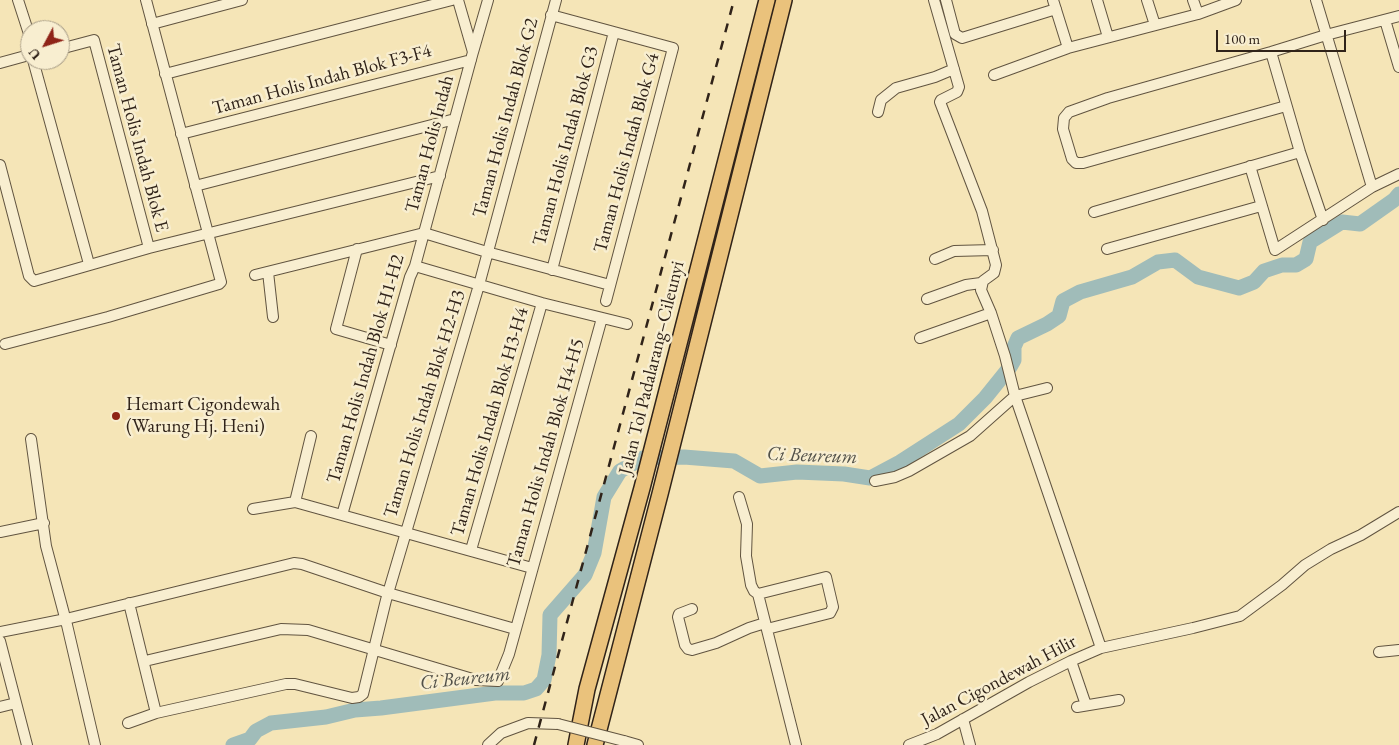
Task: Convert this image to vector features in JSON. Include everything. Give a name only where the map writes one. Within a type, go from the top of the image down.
[{"type":"highway","name":"Jalan Tol Padalarang–Cileunyi","points":[[576,745],[587,689],[657,431],[766,0]]},
{"type":"highway","name":"Jalan Tol Padalarang–Cileunyi","points":[[595,745],[676,433],[784,0]]},
{"type":"highway","points":[[569,745],[587,689]]},
{"type":"street","points":[[18,0],[24,20]]},
{"type":"street","points":[[5,344],[108,317],[221,282],[146,0]]},
{"type":"street","points":[[152,24],[242,0]]},
{"type":"street","points":[[165,74],[452,0]]},
{"type":"street","points":[[458,0],[472,56]]},
{"type":"street","name":"Taman Holis Indah","points":[[488,0],[424,233],[488,248],[552,270],[610,284]]},
{"type":"street","name":"Taman Holis Indah Blok G2","points":[[488,248],[556,0]]},
{"type":"street","points":[[928,299],[981,283],[996,271],[993,250],[982,211],[940,102],[959,90],[934,0]]},
{"type":"street","points":[[946,0],[955,34],[962,38],[1054,5],[1068,48]]},
{"type":"street","points":[[1097,0],[1108,37]]},
{"type":"street","points":[[1147,0],[1155,25]]},
{"type":"street","points":[[1193,0],[1198,14]]},
{"type":"street","points":[[994,75],[1068,48],[1198,14],[1236,0]]},
{"type":"street","points":[[1316,0],[1372,187]]},
{"type":"street","name":"Taman Holis Indah Blok G4","points":[[552,14],[673,48],[606,301]]},
{"type":"street","points":[[1286,106],[1083,163],[1076,163],[1072,159],[1063,129],[1064,118],[1072,110],[1326,34],[1399,16]]},
{"type":"street","points":[[1385,20],[1399,67]]},
{"type":"street","name":"Taman Holis Indah Blok G3","points":[[552,270],[614,32]]},
{"type":"street","name":"Taman Holis Indah Blok E","points":[[70,46],[94,40],[149,248]]},
{"type":"street","points":[[1271,52],[1300,152],[1323,220]]},
{"type":"street","name":"Taman Holis Indah Blok F3-F4","points":[[181,134],[472,56]]},
{"type":"street","points":[[0,63],[20,58]]},
{"type":"street","points":[[878,112],[881,100],[896,88],[935,77],[954,69]]},
{"type":"street","points":[[34,70],[89,264]]},
{"type":"street","points":[[194,186],[456,119]]},
{"type":"street","points":[[1094,212],[1300,152]]},
{"type":"street","name":"Taman Holis Indah Blok E","points":[[0,165],[28,276],[34,281],[149,248],[208,235],[440,176]]},
{"type":"street","points":[[1250,166],[1275,250],[1372,187],[1399,174]]},
{"type":"street","points":[[1107,249],[1262,206]]},
{"type":"street","points":[[255,275],[424,233]]},
{"type":"street","name":"Taman Holis Indah Blok H1-H2","points":[[342,515],[424,233]]},
{"type":"street","points":[[479,285],[488,248]]},
{"type":"street","points":[[357,250],[336,329],[390,345]]},
{"type":"street","points":[[935,259],[954,251],[993,250]]},
{"type":"street","points":[[415,266],[542,303],[626,324]]},
{"type":"street","points":[[268,272],[273,317]]},
{"type":"street","points":[[981,283],[981,290],[1005,356],[1015,396],[1101,648]]},
{"type":"street","name":"Taman Holis Indah Blok H2-H3","points":[[156,713],[286,684],[295,684],[352,698],[363,694],[405,533],[479,285]]},
{"type":"street","name":"Taman Holis Indah Blok H3-H4","points":[[472,550],[542,303]]},
{"type":"street","points":[[920,338],[991,314]]},
{"type":"street","name":"Taman Holis Indah Blok H4-H5","points":[[374,649],[476,680],[498,681],[505,666],[602,318]]},
{"type":"street","points":[[875,481],[909,471],[970,436],[1015,396],[1047,388]]},
{"type":"street","points":[[294,502],[312,436]]},
{"type":"street","points":[[30,438],[46,546],[66,619],[95,745]]},
{"type":"street","points":[[739,498],[747,524],[746,556],[752,585],[754,591],[758,594],[796,745]]},
{"type":"street","points":[[254,509],[294,502],[532,568]]},
{"type":"street","name":"Jalan Cigondewah Hilir","points":[[909,745],[937,734],[1071,660],[1101,648],[1240,616],[1320,556],[1361,535],[1399,512]]},
{"type":"street","points":[[0,532],[44,523]]},
{"type":"street","points":[[0,632],[66,619],[294,563],[302,564],[388,594],[515,628]]},
{"type":"street","points":[[692,609],[679,614],[678,618],[685,645],[688,649],[692,650],[716,644],[749,628],[830,613],[833,607],[826,577],[758,594]]},
{"type":"street","points":[[128,722],[156,713],[129,603]]},
{"type":"street","points":[[144,661],[281,629],[308,630],[374,649]]},
{"type":"street","points":[[0,641],[27,745]]},
{"type":"street","points":[[1379,652],[1399,650]]},
{"type":"street","points":[[1071,660],[1081,706],[1119,700]]},
{"type":"street","points":[[0,706],[16,703]]},
{"type":"street","points":[[963,718],[970,745]]},
{"type":"street","points":[[488,745],[501,733],[528,723],[558,724],[638,745]]},
{"type":"waterway","name":"Ci Beureum","points":[[233,745],[250,739],[256,731],[271,723],[326,717],[355,710],[495,693],[524,693],[536,689],[544,680],[549,655],[550,615],[585,575],[594,553],[604,497],[620,471],[643,458],[684,457],[734,461],[760,476],[797,472],[844,474],[870,478],[900,462],[959,424],[985,398],[1010,367],[1014,360],[1014,347],[1018,338],[1059,316],[1063,301],[1080,292],[1132,277],[1158,262],[1175,260],[1198,277],[1239,288],[1254,282],[1264,271],[1282,265],[1296,265],[1306,259],[1310,242],[1342,222],[1360,224],[1394,200],[1399,194]]},
{"type":"railway","points":[[534,745],[734,0]]},
{"type":"place","name":"Hemart Cigondewah (Warung Hj. Heni)","points":[[116,416]]}]
